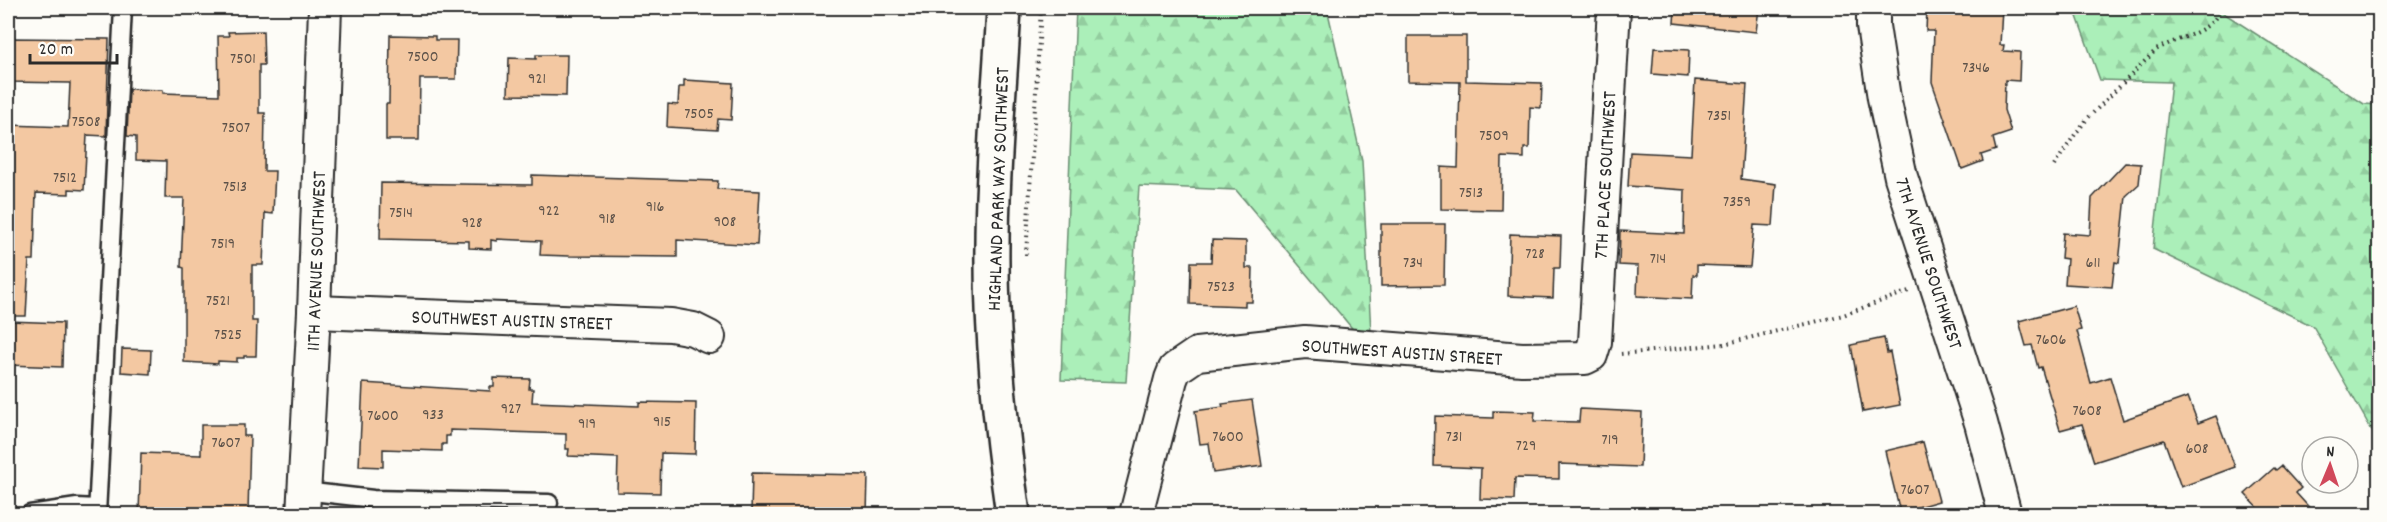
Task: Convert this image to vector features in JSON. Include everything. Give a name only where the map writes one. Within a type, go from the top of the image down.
[{"type":"main road","name":"HIGHLAND PARK WAY SOUTHWEST","points":[[1004,8],[992,244],[1000,428],[1012,514]]},
{"type":"street","name":"11TH AVENUE SOUTHWEST","points":[[304,503],[314,312],[325,8]]},
{"type":"street","name":"7TH PLACE SOUTHWEST","points":[[1607,348],[1614,8]]},
{"type":"street","name":"7TH AVENUE SOUTHWEST","points":[[1873,8],[1873,26],[1884,98],[1901,177],[1981,423],[2005,514]]},
{"type":"street","name":"SOUTHWEST AUSTIN STREET","points":[[314,312],[671,325],[693,329],[709,338]]},
{"type":"street","name":"SOUTHWEST AUSTIN STREET","points":[[1136,514],[1171,379],[1175,369],[1197,354],[1305,342],[1522,359],[1585,358],[1607,348]]},
{"type":"lane","points":[[30,514],[77,507],[97,512],[123,8]]},
{"type":"lane","points":[[304,503],[373,499],[549,503]]},
{"type":"path","points":[[1025,261],[1041,8]]},
{"type":"path","points":[[2054,166],[2088,118],[2156,50],[2168,42],[2198,32],[2210,25],[2221,8]]},
{"type":"path","points":[[1607,348],[1724,344],[1843,315],[1889,300],[1916,288]]},
{"type":"green space","points":[[1076,8],[1327,8],[1362,161],[1372,352],[1236,190],[1139,186],[1126,382],[1061,380]]},
{"type":"green space","points":[[2074,8],[2216,8],[2364,104],[2379,105],[2379,443],[2313,326],[2153,249],[2171,82],[2100,80]]},
{"type":"building","points":[[1675,8],[1759,8],[1756,32],[1674,23]]},
{"type":"building","points":[[1927,8],[2002,8],[2000,45],[2004,45],[2003,51],[2020,52],[2019,81],[2005,80],[2004,110],[2011,132],[1993,138],[1996,150],[1981,155],[1983,161],[1962,169],[1932,82],[1934,31],[1926,31]]},
{"type":"building","points":[[263,31],[264,65],[259,65],[259,113],[265,113],[264,171],[275,171],[273,214],[265,213],[263,265],[252,265],[252,321],[257,321],[256,356],[237,358],[237,362],[218,361],[218,364],[184,362],[184,268],[181,267],[184,198],[165,198],[166,161],[136,160],[136,137],[127,136],[129,89],[219,95],[218,36],[229,36],[228,32]]},
{"type":"building","points":[[390,35],[435,36],[435,40],[457,40],[456,79],[420,79],[419,140],[386,140]]},
{"type":"building","points":[[1408,36],[1466,36],[1466,81],[1542,83],[1541,108],[1530,107],[1529,148],[1524,148],[1524,158],[1502,157],[1501,210],[1441,209],[1441,167],[1458,168],[1460,82],[1408,81]]},
{"type":"building","points":[[8,38],[109,39],[106,136],[87,135],[84,190],[69,189],[69,194],[36,193],[34,260],[29,260],[26,316],[8,316],[8,125],[68,127],[70,83],[8,82]]},
{"type":"building","points":[[1654,48],[1689,50],[1688,77],[1652,74]]},
{"type":"building","points":[[536,55],[567,55],[566,96],[508,95],[509,58],[536,59]]},
{"type":"building","points":[[684,80],[733,83],[731,120],[718,119],[717,130],[667,127],[668,104],[678,105],[679,87],[684,87]]},
{"type":"building","points":[[1695,80],[1747,84],[1741,179],[1776,184],[1773,226],[1754,225],[1750,267],[1697,265],[1697,275],[1693,275],[1692,299],[1637,296],[1638,266],[1619,265],[1620,231],[1684,234],[1685,190],[1628,186],[1630,152],[1691,155]]},
{"type":"building","points":[[2125,163],[2141,164],[2139,184],[2126,196],[2119,263],[2115,262],[2112,287],[2065,284],[2067,259],[2061,258],[2063,233],[2090,235],[2092,198]]},
{"type":"building","points":[[532,175],[718,181],[717,189],[760,191],[757,245],[677,240],[677,257],[569,256],[540,255],[541,241],[497,239],[497,241],[491,240],[491,249],[469,248],[469,241],[380,239],[381,183],[532,185]]},
{"type":"building","points":[[1381,224],[1445,224],[1444,285],[1381,286]]},
{"type":"building","points":[[1510,234],[1561,236],[1560,268],[1554,268],[1553,298],[1508,296]]},
{"type":"building","points":[[1212,240],[1246,241],[1246,268],[1253,268],[1252,302],[1245,302],[1245,306],[1190,304],[1191,262],[1211,262]]},
{"type":"building","points":[[2074,306],[2081,330],[2077,331],[2091,383],[2110,377],[2123,420],[2188,397],[2198,423],[2216,416],[2235,467],[2181,487],[2164,440],[2094,462],[2082,424],[2060,430],[2041,367],[2038,368],[2032,345],[2026,346],[2019,321]]},
{"type":"building","points":[[8,321],[63,323],[62,367],[8,365]]},
{"type":"building","points":[[1884,338],[1887,353],[1890,352],[1900,405],[1863,412],[1851,345]]},
{"type":"building","points":[[122,349],[151,350],[150,374],[121,372]]},
{"type":"building","points":[[494,378],[530,379],[529,389],[533,389],[532,402],[639,406],[639,402],[696,403],[695,454],[661,453],[660,493],[617,492],[618,458],[568,456],[566,434],[450,430],[450,436],[446,436],[446,444],[442,444],[442,451],[383,449],[383,467],[359,466],[363,383],[490,391],[490,387],[494,387]]},
{"type":"building","points":[[1252,400],[1262,466],[1213,473],[1209,443],[1200,444],[1195,411]]},
{"type":"building","points":[[1580,409],[1642,412],[1640,467],[1559,464],[1559,479],[1515,478],[1514,500],[1480,499],[1481,468],[1434,466],[1435,416],[1493,418],[1493,411],[1535,412],[1534,421],[1579,422]]},
{"type":"building","points":[[201,425],[244,425],[244,436],[250,436],[248,512],[243,514],[139,514],[141,453],[201,455]]},
{"type":"building","points":[[1923,442],[1939,501],[1900,512],[1885,451]]},
{"type":"building","points":[[2281,466],[2300,487],[2296,493],[2315,514],[2264,514],[2245,494],[2274,468],[2276,470]]},
{"type":"building","points":[[752,473],[868,475],[867,514],[751,514]]}]
